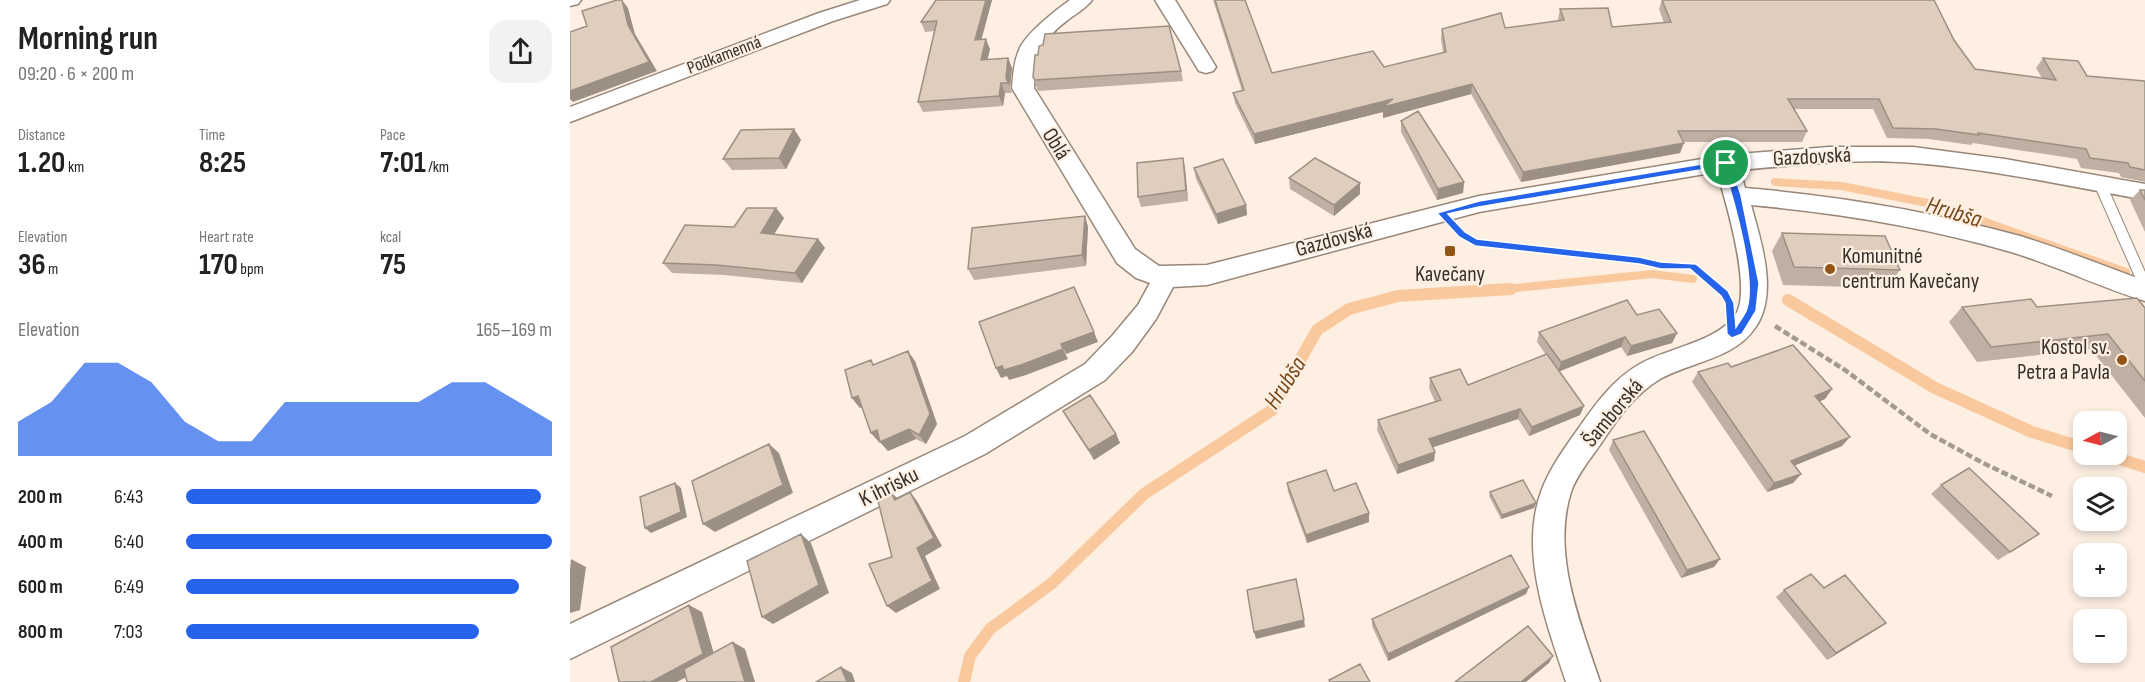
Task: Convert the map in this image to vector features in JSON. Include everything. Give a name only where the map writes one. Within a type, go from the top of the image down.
[{"type":"street","name":"Podkamenná","points":[[570,115],[625,92],[826,17],[880,0]]},
{"type":"street","name":"Oblá","points":[[1082,0],[1059,17],[1029,49],[1024,68],[1023,88],[1126,256],[1142,271],[1165,278]]},
{"type":"street","points":[[1165,0],[1206,67]]},
{"type":"street","name":"Gazdovská","points":[[1165,278],[1208,275],[1479,204],[1726,163],[1829,155],[1913,155],[2005,167],[2145,192]]},
{"type":"street","points":[[1726,163],[1736,195],[1754,283],[1751,311]]},
{"type":"street","points":[[1736,195],[1825,203],[1923,221],[2018,245],[2145,291]]},
{"type":"street","name":"K ihrisku","points":[[570,642],[975,445],[1095,372],[1122,344],[1147,312],[1165,278]]},
{"type":"street","name":"Šamborská","points":[[1583,682],[1561,615],[1551,558],[1550,516],[1557,491],[1599,423],[1637,378],[1681,357],[1708,348],[1739,331],[1751,311]]},
{"type":"lane","points":[[2100,184],[2145,286]]},
{"type":"path","points":[[1442,213],[1462,234],[1475,242],[1661,265],[1692,266],[1725,293],[1730,303],[1732,334]]},
{"type":"path","points":[[1751,311],[1845,370],[1930,434],[1983,463],[2052,496]]},
{"type":"building","points":[[622,0],[628,25],[649,62],[570,91],[570,32],[587,26],[582,11]]},
{"type":"building","points":[[936,0],[986,0],[975,40],[986,39],[981,60],[1008,58],[1006,78],[1008,83],[1001,83],[999,96],[918,102],[937,21],[921,22]]},
{"type":"building","points":[[1215,0],[1245,0],[1272,73],[1373,51],[1384,67],[1446,52],[1442,29],[1501,13],[1505,28],[1564,20],[1560,9],[1608,8],[1612,27],[1671,22],[1662,0],[1934,0],[1954,40],[1975,69],[2056,80],[2043,58],[2078,61],[2087,76],[2145,81],[2145,170],[2130,167],[2128,163],[2090,158],[2086,149],[1978,133],[1979,135],[1936,129],[1893,128],[1879,99],[1788,99],[1807,131],[1678,131],[1684,143],[1523,172],[1472,84],[1383,107],[1393,99],[1254,134],[1233,93],[1244,90]]},
{"type":"building","points":[[1169,26],[1181,71],[1035,80],[1033,77],[1035,55],[1038,55],[1039,46],[1043,45],[1045,34]]},
{"type":"building","points":[[1418,111],[1464,182],[1438,189],[1401,121]]},
{"type":"building","points":[[794,129],[779,158],[723,159],[741,130]]},
{"type":"building","points":[[1183,158],[1186,190],[1138,197],[1137,163]]},
{"type":"building","points":[[1315,158],[1360,183],[1334,205],[1289,178]]},
{"type":"building","points":[[1223,159],[1246,205],[1216,214],[1194,168]]},
{"type":"building","points":[[2140,190],[2145,190],[2145,200]]},
{"type":"building","points":[[747,208],[776,208],[761,233],[818,239],[795,273],[716,265],[663,263],[685,225],[734,227]]},
{"type":"building","points":[[1085,216],[1082,255],[968,269],[972,228]]},
{"type":"building","points":[[1782,233],[1885,236],[1900,270],[1794,267]]},
{"type":"building","points":[[1074,287],[1094,332],[1061,344],[1063,349],[1021,365],[1004,370],[1002,366],[996,368],[979,322]]},
{"type":"building","points":[[2137,298],[2145,308],[2145,381],[2108,334],[1991,347],[1962,307],[2031,299],[2037,307]]},
{"type":"building","points":[[1627,300],[1637,315],[1659,309],[1677,333],[1631,346],[1625,337],[1561,362],[1539,332]]},
{"type":"building","points":[[1793,345],[1832,389],[1815,396],[1850,437],[1791,461],[1801,474],[1774,483],[1698,372],[1728,363],[1731,367]]},
{"type":"building","points":[[908,351],[930,414],[919,435],[909,429],[880,442],[877,430],[871,433],[858,396],[852,398],[845,370],[871,360],[873,365]]},
{"type":"building","points":[[1547,354],[1584,406],[1532,427],[1520,409],[1429,439],[1435,452],[1398,465],[1378,420],[1441,400],[1430,378],[1460,369],[1468,385]]},
{"type":"building","points":[[1090,395],[1116,434],[1089,450],[1063,411]]},
{"type":"building","points":[[1644,431],[1720,559],[1687,570],[1613,440]]},
{"type":"building","points":[[769,444],[783,485],[703,524],[692,481]]},
{"type":"building","points":[[1969,468],[2039,534],[2010,552],[1941,485]]},
{"type":"building","points":[[1326,470],[1334,491],[1356,483],[1369,513],[1306,535],[1287,483]]},
{"type":"building","points":[[1523,480],[1536,503],[1502,515],[1490,492]]},
{"type":"building","points":[[675,483],[681,512],[645,528],[640,497]]},
{"type":"building","points":[[890,491],[895,500],[910,492],[934,538],[917,548],[932,581],[887,606],[869,564],[892,557],[877,497]]},
{"type":"building","points":[[801,534],[819,585],[762,617],[747,561]]},
{"type":"building","points":[[1511,555],[1529,587],[1388,654],[1372,619]]},
{"type":"building","points":[[1811,574],[1824,588],[1845,575],[1886,623],[1836,653],[1784,590]]},
{"type":"building","points":[[1296,579],[1304,620],[1254,632],[1247,590]]},
{"type":"building","points":[[689,605],[703,654],[651,682],[619,682],[611,647]]},
{"type":"building","points":[[1528,626],[1553,656],[1521,682],[1455,682]]},
{"type":"building","points":[[733,642],[745,682],[687,682],[684,669]]},
{"type":"building","points":[[1360,664],[1370,682],[1330,682],[1329,680]]},
{"type":"building","points":[[841,667],[847,682],[816,682]]},
{"type":"waterway","name":"Hrubša","points":[[1775,182],[1841,186],[1938,205],[2126,272]]},
{"type":"waterway","name":"Hrubša","points":[[1498,290],[1652,274],[1693,279]]},
{"type":"waterway","name":"Hrubša","points":[[1498,290],[1511,289]]},
{"type":"waterway","name":"Hrubša","points":[[964,682],[970,656],[990,629],[1051,584],[1144,494],[1272,410],[1317,330],[1349,309],[1398,296],[1498,290]]},
{"type":"waterway","name":"Hrubša","points":[[1788,300],[1935,388],[2032,432],[2073,445]]},
{"type":"waterway","name":"Hrubša","points":[[2127,461],[2145,467]]},
{"type":"place","name":"Kavečany","points":[[1450,251]]},
{"type":"place","name":"Komunitné centrum Kavečany","points":[[1830,269]]},
{"type":"place","name":"Kostol sv. Petra a Pavla","points":[[2122,360]]},
{"type":"route","points":[[1726,163],[1736,195],[1754,283],[1751,311],[1739,331],[1732,334],[1730,303],[1725,293],[1692,266],[1661,265],[1475,242],[1462,234],[1442,213],[1479,204],[1726,163]]}]
